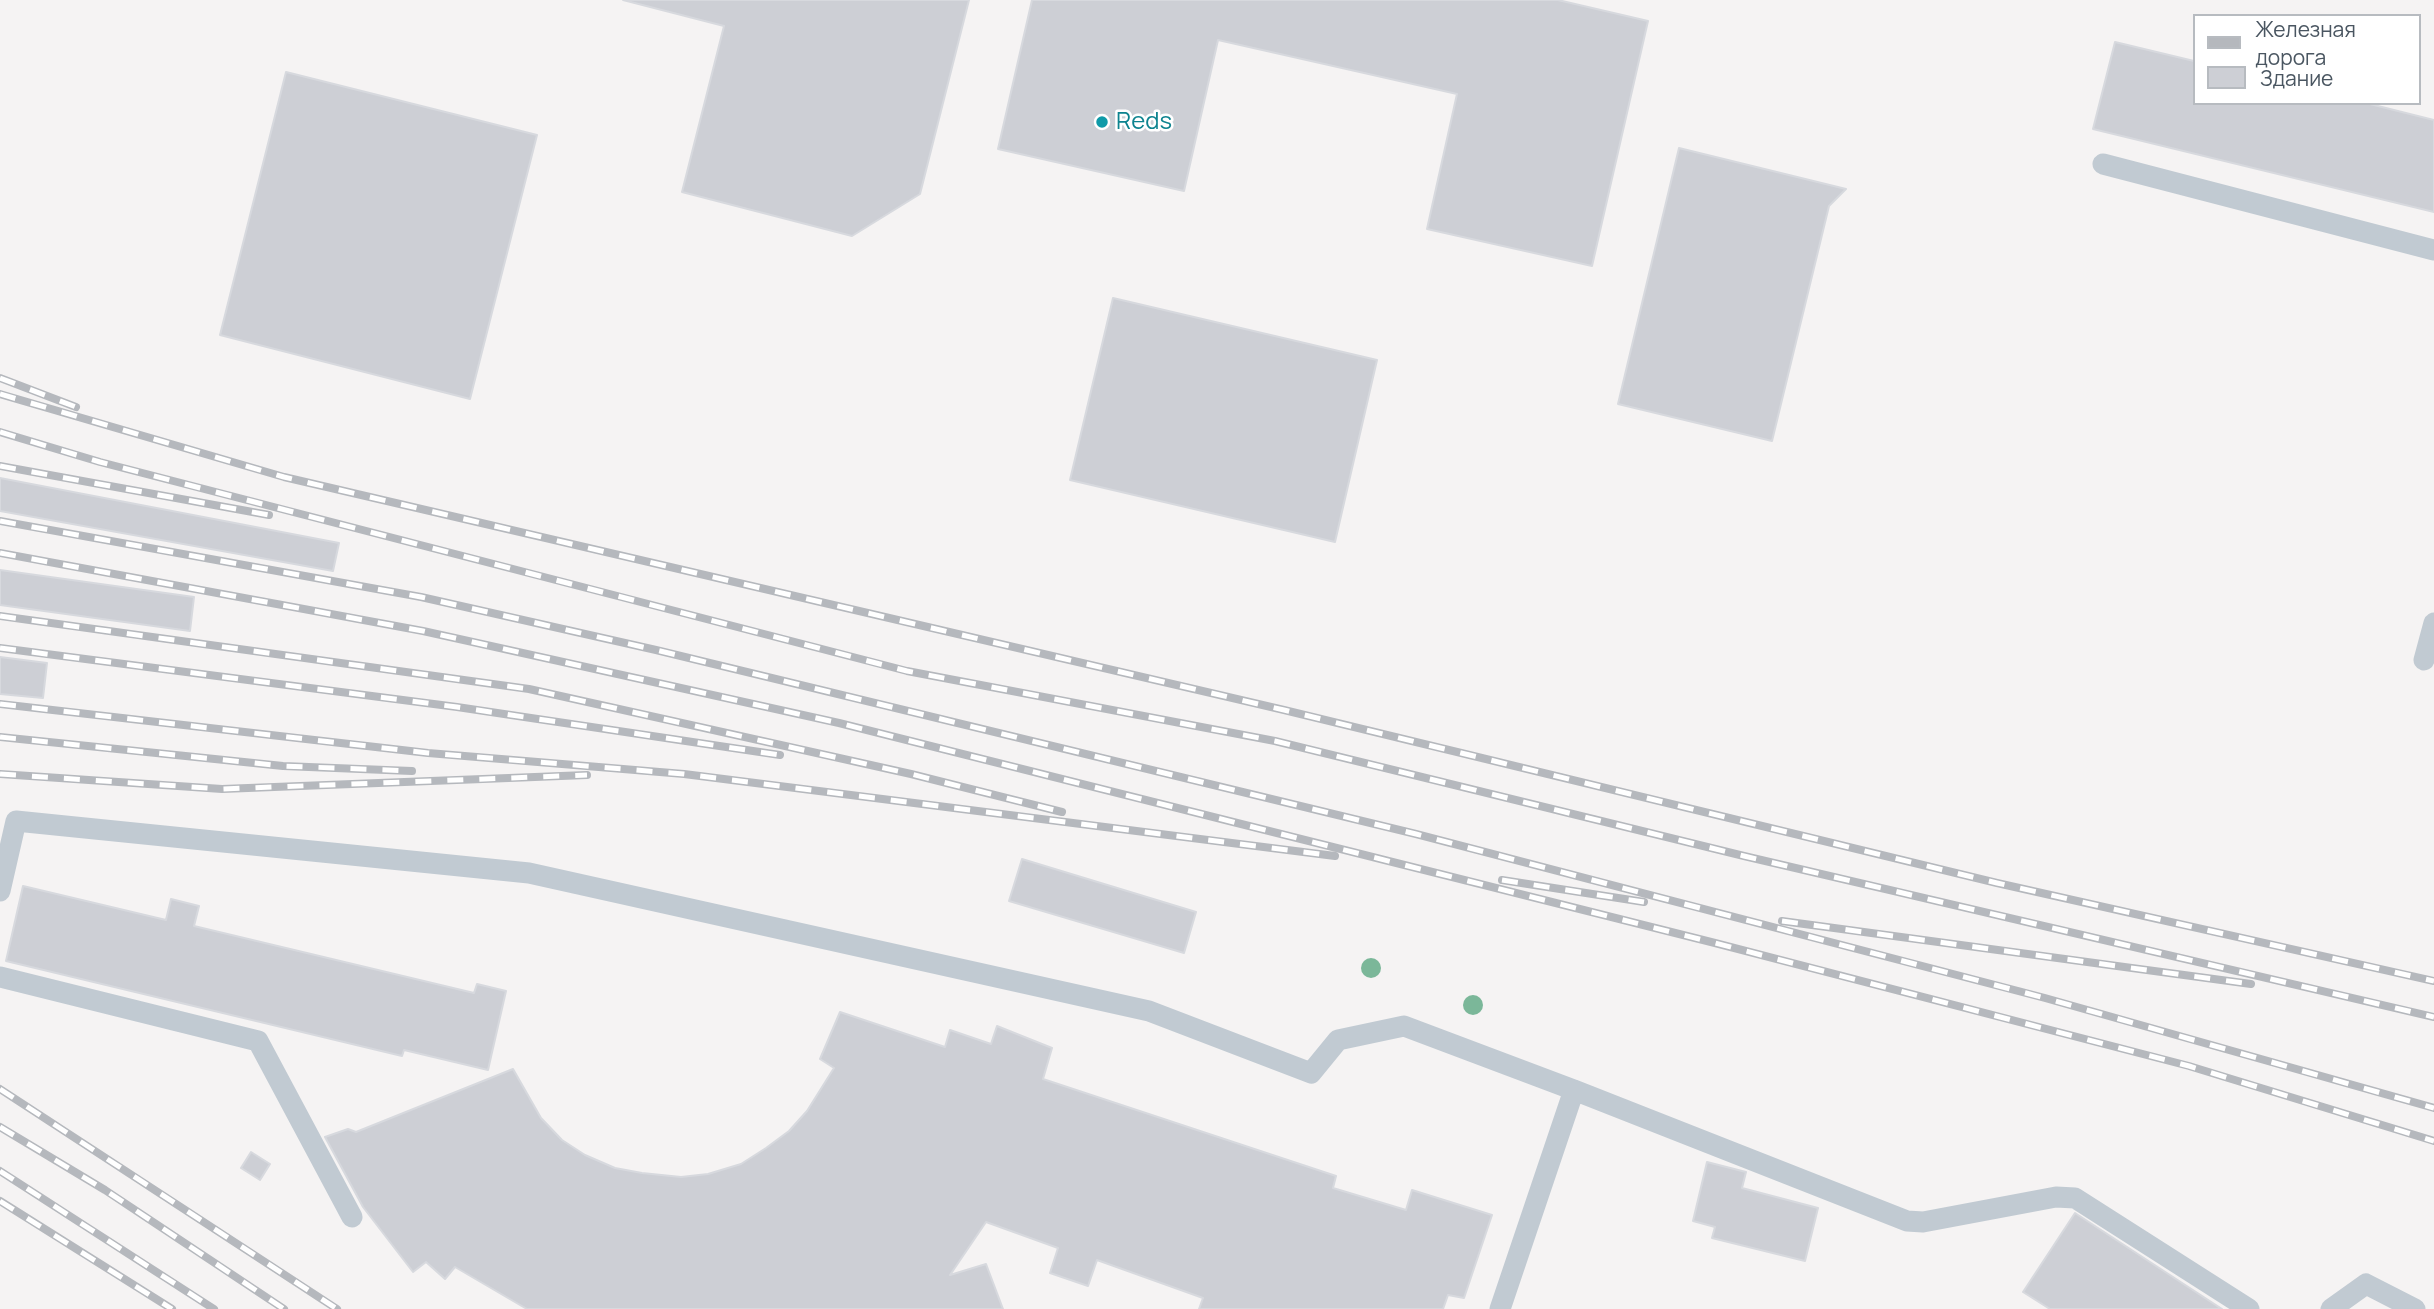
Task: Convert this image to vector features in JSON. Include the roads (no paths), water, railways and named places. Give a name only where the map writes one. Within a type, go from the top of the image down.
[{"type":"lane","points":[[2103,164],[2434,250]]},
{"type":"lane","points":[[2424,660],[2434,623]]},
{"type":"lane","points":[[0,891],[16,821],[529,873],[1149,1011],[1311,1073],[1338,1040],[1404,1026],[1907,1221],[1923,1223],[2056,1197],[2075,1198],[2249,1309]]},
{"type":"lane","points":[[0,977],[258,1041],[352,1217]]},
{"type":"lane","points":[[1500,1309],[1574,1090]]},
{"type":"lane","points":[[2331,1309],[2366,1284],[2415,1309]]},
{"type":"railway","points":[[0,378],[76,407]]},
{"type":"railway","points":[[0,394],[284,477],[1284,710],[1997,883],[2434,981]]},
{"type":"railway","points":[[0,432],[100,462],[907,671],[1275,741],[1744,856],[2434,1017]]},
{"type":"railway","points":[[0,466],[269,515]]},
{"type":"railway","points":[[0,521],[421,597],[656,650],[1416,834],[2045,998],[2434,1108]]},
{"type":"railway","points":[[0,553],[423,631],[839,723],[1715,943],[2189,1066],[2434,1141]]},
{"type":"railway","points":[[0,616],[529,689],[911,774],[1062,812]]},
{"type":"railway","points":[[0,648],[457,707],[780,755]]},
{"type":"railway","points":[[0,704],[428,753],[684,774],[1335,856]]},
{"type":"railway","points":[[0,737],[283,766],[412,771]]},
{"type":"railway","points":[[0,774],[222,789],[587,775]]},
{"type":"railway","points":[[1502,880],[1644,902]]},
{"type":"railway","points":[[1782,921],[2251,984]]},
{"type":"railway","points":[[0,1089],[337,1309]]},
{"type":"railway","points":[[0,1127],[105,1190],[284,1309]]},
{"type":"railway","points":[[0,1171],[214,1309]]},
{"type":"railway","points":[[0,1201],[172,1309]]},
{"type":"place","name":"Reds","points":[[1102,122]]}]
